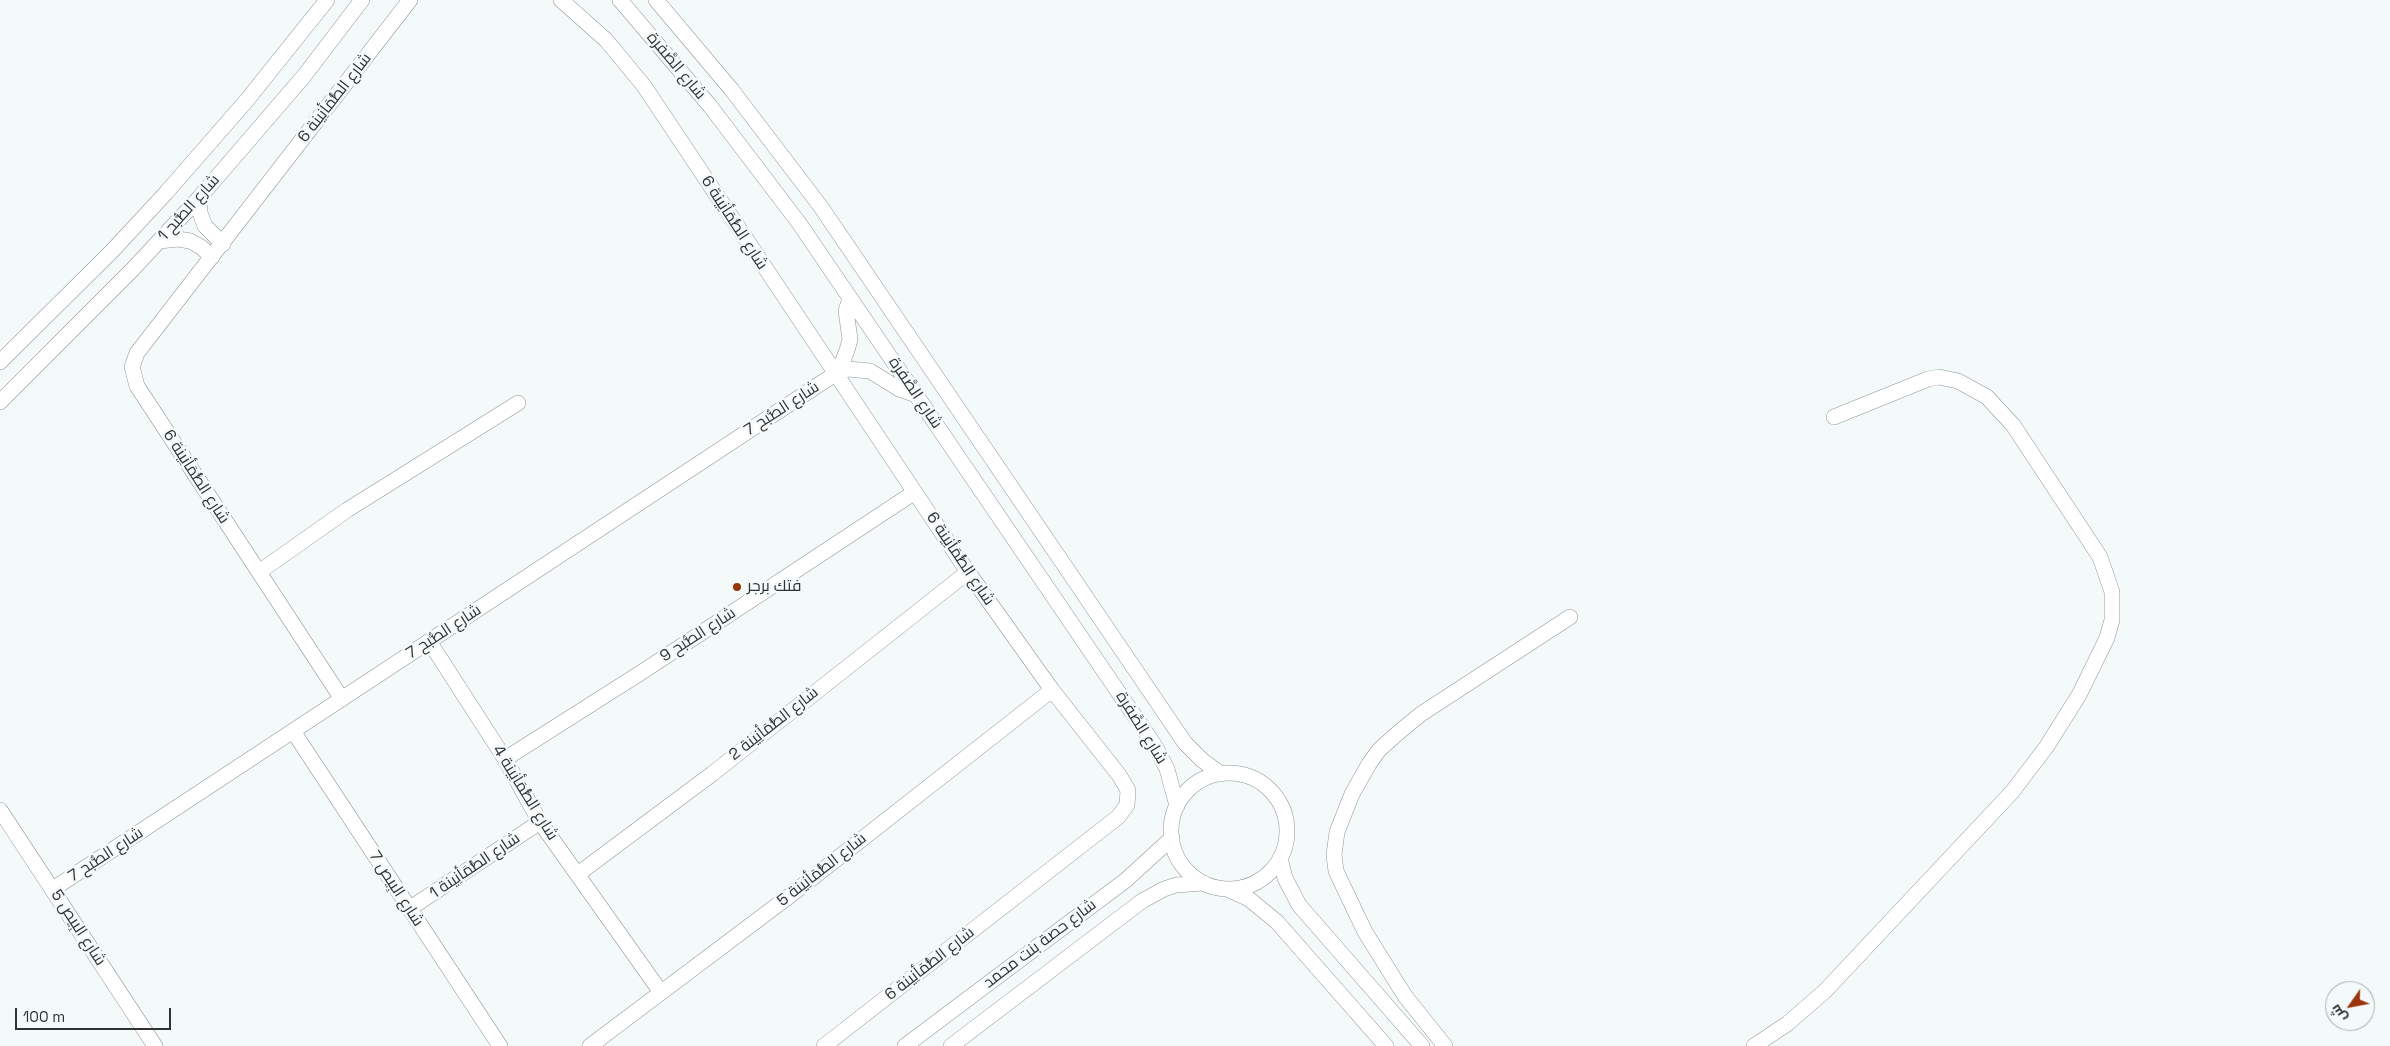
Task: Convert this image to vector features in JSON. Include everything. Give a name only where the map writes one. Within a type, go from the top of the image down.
[{"type":"street","name":"شارع الصُّبح 1","points":[[0,362],[112,251],[165,194],[247,100],[328,0]]},
{"type":"street","name":"شارع الصُّبح 1","points":[[0,402],[199,198],[286,97],[362,0]]},
{"type":"street","name":"شارع الطُّمَأنِينة 6","points":[[342,698],[137,386],[132,374],[133,362],[137,353],[410,0]]},
{"type":"street","name":"شارع الطُّمَأنِينة 6","points":[[561,0],[606,40],[644,86],[968,572],[1052,690],[1126,785],[1129,800],[1125,810],[1110,823],[824,1046]]},
{"type":"street","name":"شارع الصَّفرة","points":[[620,0],[734,137],[799,223],[1155,746],[1167,768],[1177,806]]},
{"type":"street","name":"شارع الصَّفرة","points":[[656,0],[731,89],[821,207],[1185,743],[1202,760],[1221,774]]},
{"type":"street","points":[[199,198],[200,213],[205,226],[223,244]]},
{"type":"street","points":[[159,241],[178,239],[190,241],[201,247],[212,258]]},
{"type":"street","name":"شارع الصُّبح 7","points":[[835,374],[843,361],[850,339],[846,311],[850,298]]},
{"type":"street","name":"شارع الصُّبح 7","points":[[53,889],[835,374],[855,369],[870,371],[899,388],[916,395]]},
{"type":"street","points":[[1754,1046],[1787,1024],[1825,992],[2012,792],[2047,746],[2079,695],[2107,638],[2112,620],[2112,592],[2100,557],[2013,424],[1987,397],[1958,381],[1939,377],[1928,379],[1834,417]]},
{"type":"street","points":[[259,572],[347,510],[518,403]]},
{"type":"street","name":"شارع الصُّبح 9","points":[[505,759],[642,672],[915,492]]},
{"type":"street","name":"شارع الطُّمَأنِينة 2","points":[[578,874],[712,774],[968,572]]},
{"type":"street","points":[[1445,1046],[1405,996],[1365,932],[1336,871],[1334,855],[1337,832],[1352,794],[1379,750],[1421,714],[1570,617]]},
{"type":"street","name":"شارع الطُّمَأنِينة 4","points":[[429,641],[505,759],[540,822],[660,991]]},
{"type":"street","name":"شارع الطُّمَأنِينة 5","points":[[590,1046],[660,991],[792,894],[1052,690]]},
{"type":"street","name":"شارع البِيص 7","points":[[293,731],[500,1046]]},
{"type":"street","points":[[1228,889],[1253,884],[1273,869],[1280,858],[1286,842],[1287,824],[1279,802],[1263,784],[1253,778],[1237,774],[1210,776],[1190,788],[1177,806],[1172,822],[1172,838],[1175,852],[1182,865],[1204,883],[1228,889],[1254,902],[1277,922],[1386,1046]]},
{"type":"street","name":"شارع البِيص 5","points":[[0,810],[155,1046]]},
{"type":"street","name":"شارع الطُّمَأنِينة 1","points":[[409,909],[540,822]]},
{"type":"street","name":"شارع حصة بنت محمد","points":[[905,1046],[1126,880],[1172,838]]},
{"type":"street","points":[[1280,858],[1285,878],[1299,905],[1422,1046]]},
{"type":"street","name":"شارع حصة بنت محمد","points":[[950,1046],[1142,901],[1176,885],[1204,883]]},
{"type":"place","name":"فتك برجر","points":[[737,587]]}]
